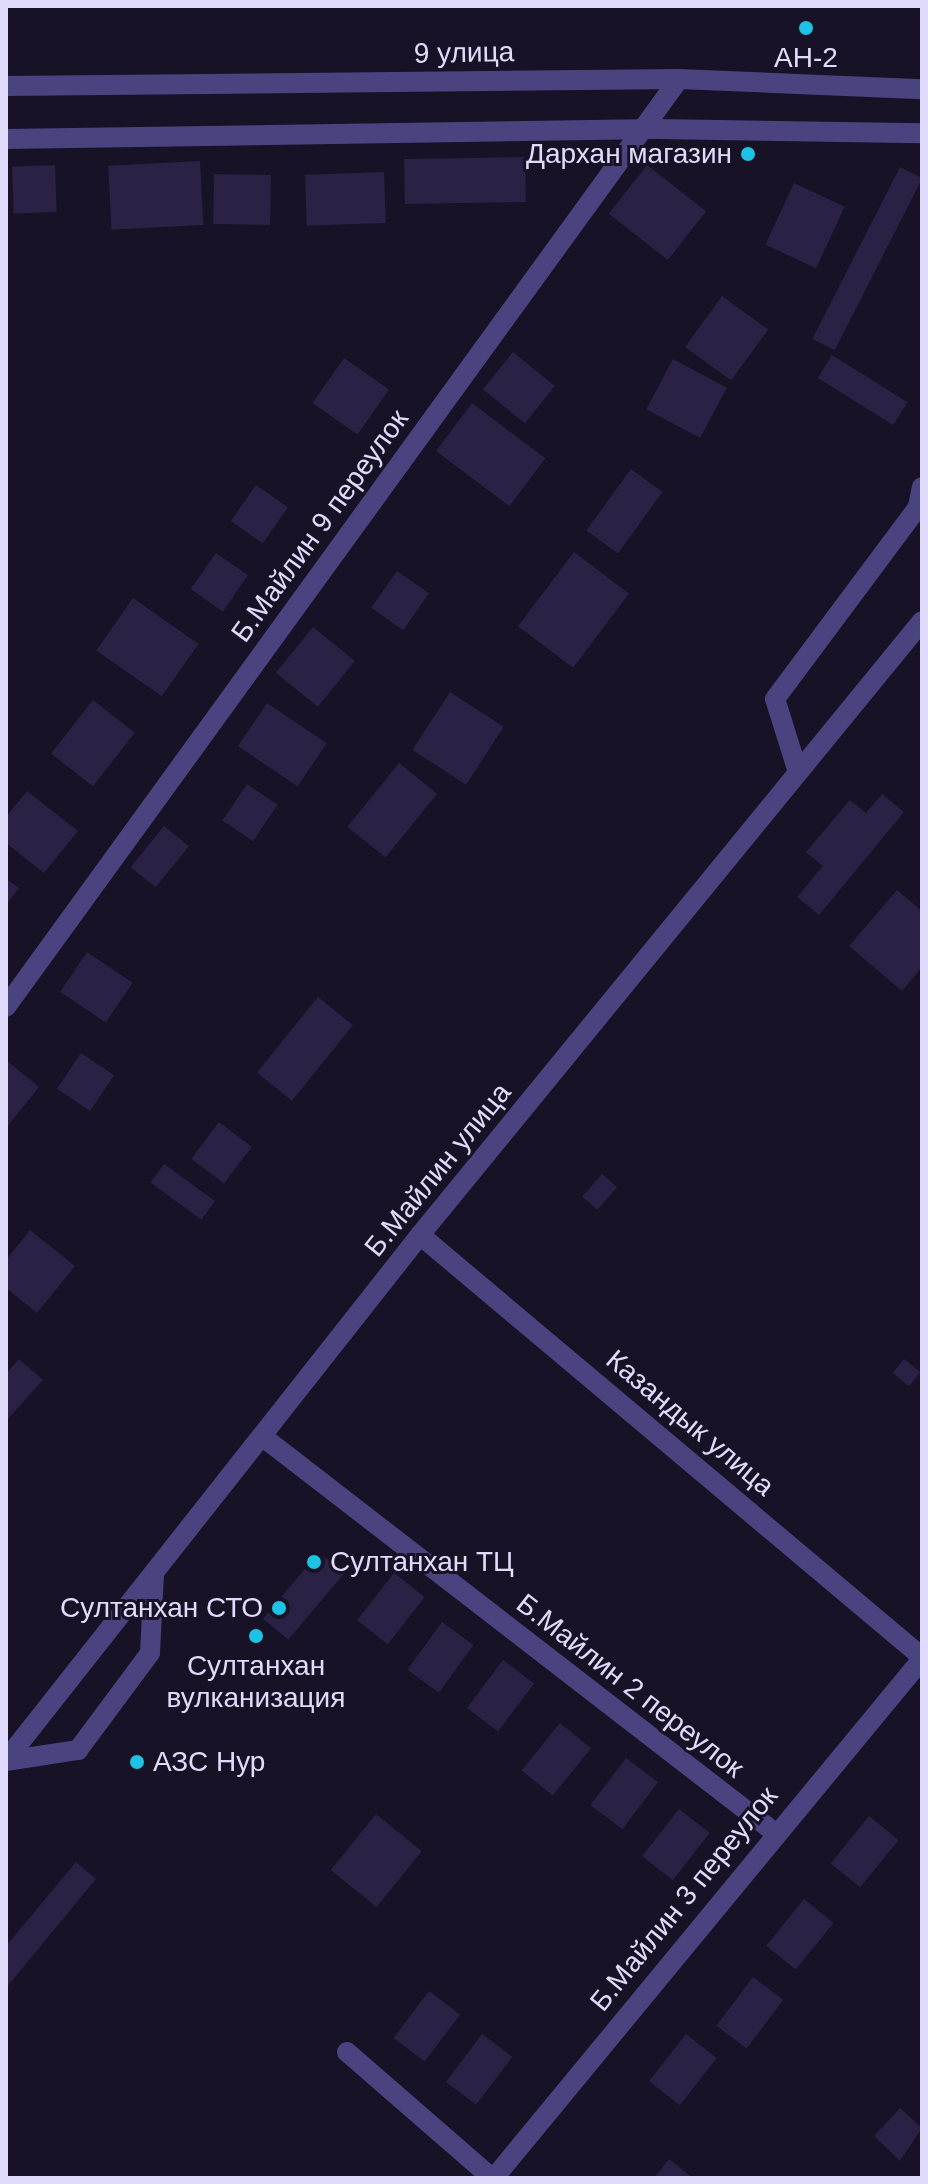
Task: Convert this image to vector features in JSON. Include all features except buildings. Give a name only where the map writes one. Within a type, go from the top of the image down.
[{"type":"street","name":"9 улица","points":[[6,86],[679,79],[922,89]]},
{"type":"street","name":"Б.Майлин 9 переулок","points":[[6,1007],[679,79]]},
{"type":"street","points":[[6,139],[642,130],[922,133]]},
{"type":"street","points":[[797,769],[775,699],[918,507],[922,487]]},
{"type":"street","name":"Б.Майлин улица","points":[[6,1760],[420,1235],[797,769],[922,621]]},
{"type":"street","name":"Казандык улица","points":[[420,1235],[922,1658]]},
{"type":"street","name":"Б.Майлин 2 переулок","points":[[263,1437],[774,1832]]},
{"type":"street","points":[[6,1760],[78,1750],[150,1653],[154,1573]]},
{"type":"street","name":"Б.Майлин 3 переулок","points":[[493,2178],[774,1832],[922,1658]]},
{"type":"street","points":[[347,2052],[493,2178]]},
{"type":"place","name":"АН-2","points":[[806,28]]},
{"type":"place","name":"Дархан магазин","points":[[748,154]]},
{"type":"place","name":"Султанхан ТЦ","points":[[314,1562]]},
{"type":"place","name":"Султанхан СТО","points":[[279,1608]]},
{"type":"place","name":"Султанхан вулканизация","points":[[256,1636]]},
{"type":"place","name":"АЗС Нур","points":[[137,1762]]}]
